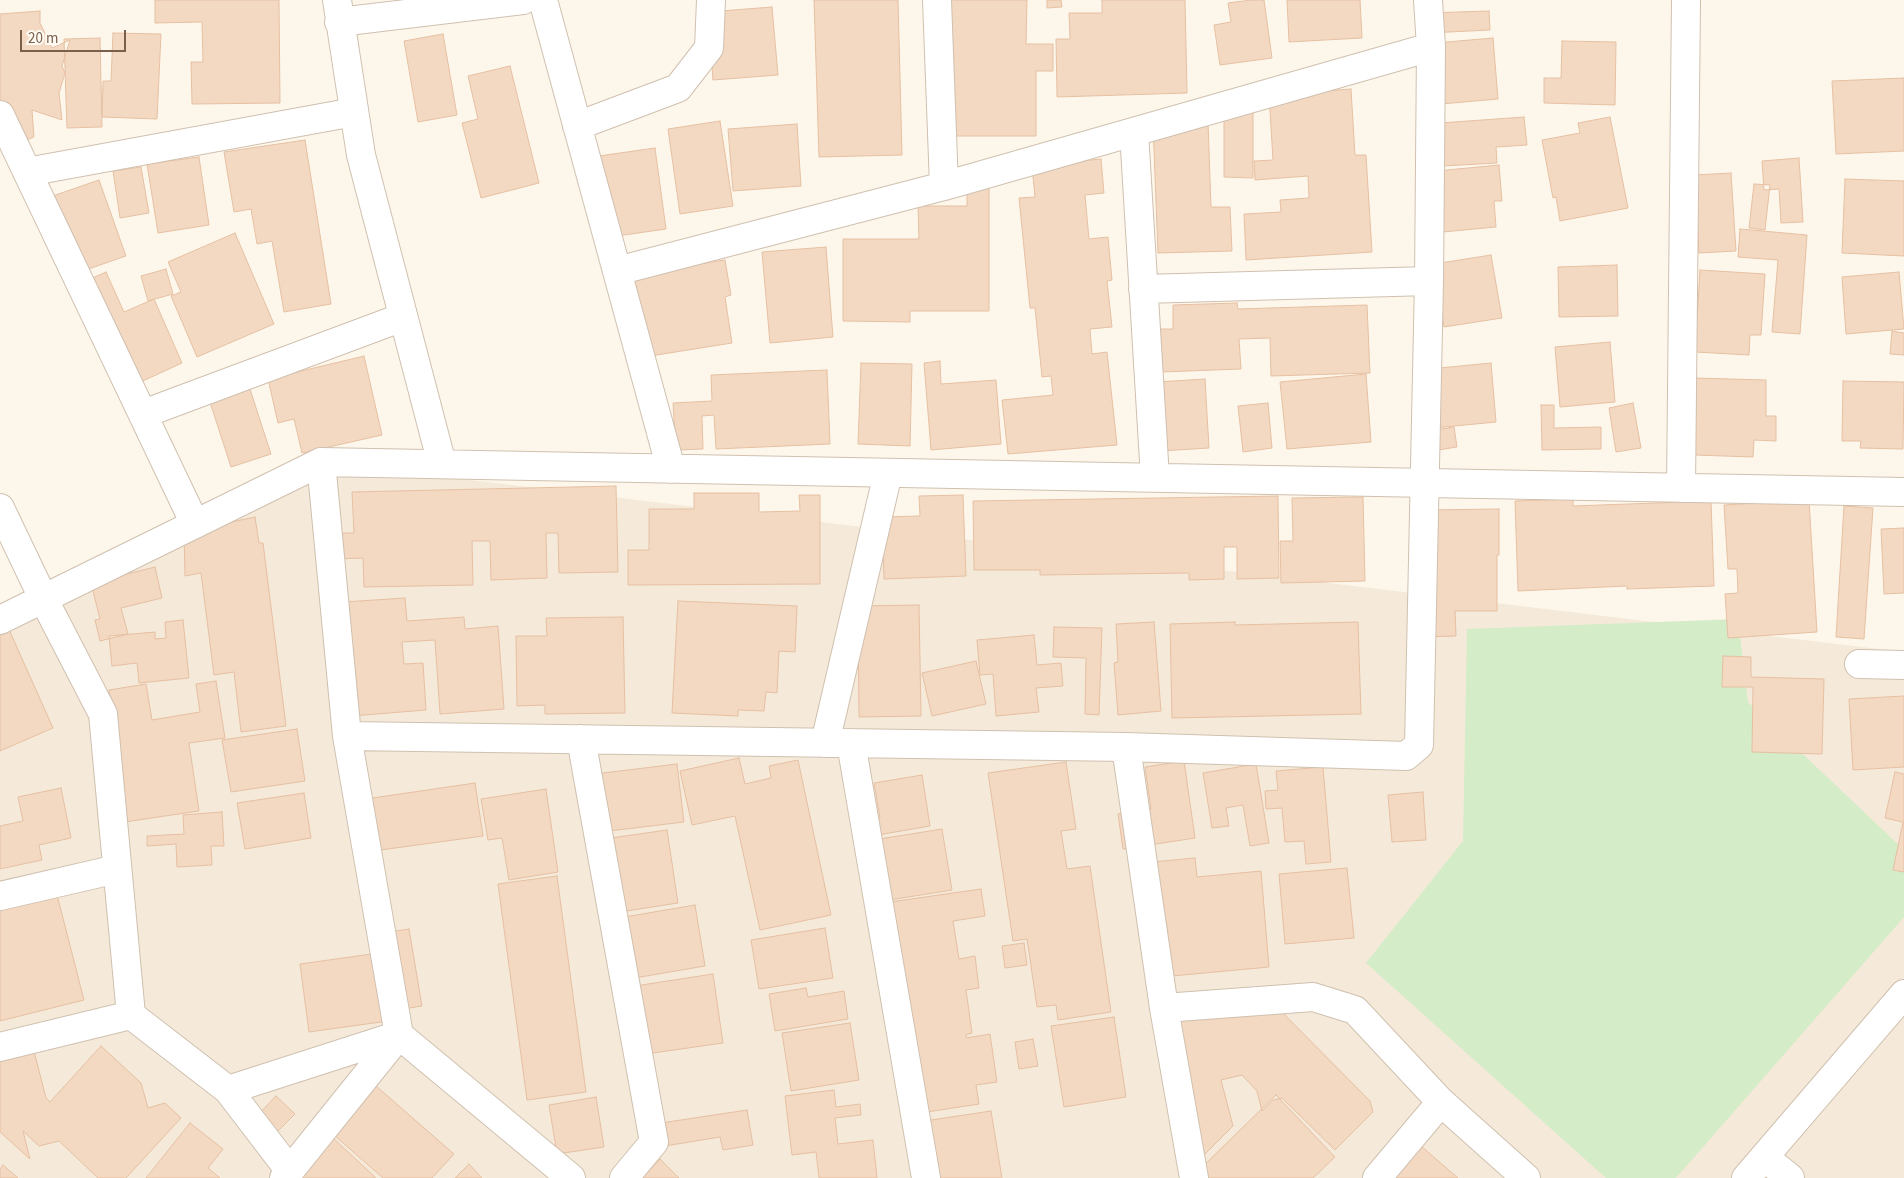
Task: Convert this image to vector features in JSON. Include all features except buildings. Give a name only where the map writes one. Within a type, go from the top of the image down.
[{"type":"street","points":[[442,464],[361,156],[338,11],[523,0]]},
{"type":"street","points":[[543,0],[671,469]]},
{"type":"street","points":[[577,126],[678,88],[709,48],[711,0]]},
{"type":"street","points":[[937,0],[944,186]]},
{"type":"street","points":[[347,736],[1126,747],[1406,756],[1419,745],[1426,483],[1431,47],[1428,0]]},
{"type":"street","points":[[1681,488],[1686,0]]},
{"type":"street","points":[[617,271],[944,186],[1431,47]]},
{"type":"street","points":[[27,172],[354,112]]},
{"type":"street","points":[[0,116],[195,524]]},
{"type":"street","points":[[1134,132],[1155,478]]},
{"type":"street","points":[[1143,289],[1428,281]]},
{"type":"street","points":[[143,414],[403,317]]},
{"type":"street","points":[[0,620],[321,462],[1904,492]]},
{"type":"street","points":[[321,462],[347,736],[399,1035],[571,1178]]},
{"type":"street","points":[[824,743],[888,473]]},
{"type":"street","points":[[0,508],[44,600],[103,714],[131,1016],[228,1090],[287,1174],[399,1035]]},
{"type":"street","points":[[1859,664],[1904,665]]},
{"type":"street","points":[[581,739],[654,1142],[624,1178]]},
{"type":"street","points":[[851,743],[926,1178]]},
{"type":"street","points":[[1126,747],[1164,1008],[1194,1178]]},
{"type":"street","points":[[0,896],[117,869]]},
{"type":"street","points":[[1746,1178],[1904,994]]},
{"type":"street","points":[[1164,1008],[1313,997],[1355,1010],[1441,1102],[1526,1178]]},
{"type":"street","points":[[0,1047],[131,1016]]},
{"type":"street","points":[[228,1090],[399,1035]]},
{"type":"street","points":[[1377,1178],[1441,1102]]},
{"type":"street","points":[[1764,1157],[1790,1178]]},
{"type":"shaded area","points":[[321,462],[1904,652],[1904,1178],[0,1178],[0,616]]},
{"type":"green space","points":[[1738,619],[1748,702],[1904,850],[1904,917],[1676,1178],[1606,1178],[1366,963],[1463,841],[1467,629]]}]
